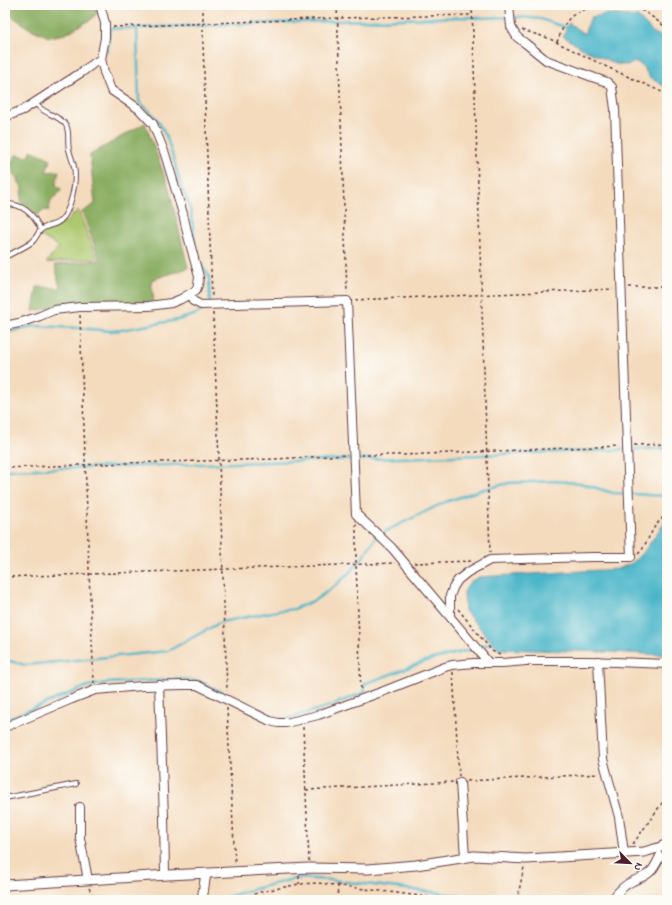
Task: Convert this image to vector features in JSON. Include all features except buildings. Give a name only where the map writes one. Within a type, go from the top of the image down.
[{"type":"street","points":[[5,326],[19,323],[54,310],[80,307],[149,306],[171,303],[196,290],[198,285],[199,277],[183,214],[165,154],[153,124],[139,109],[111,90],[104,72],[101,59],[105,38],[105,26],[100,5]]},
{"type":"street","points":[[450,616],[449,600],[453,588],[458,580],[468,572],[490,560],[631,557],[615,109],[612,87],[607,82],[546,60],[516,37],[511,27],[509,5]]},
{"type":"street","points":[[5,117],[23,110],[35,103],[82,72],[94,62],[101,59]]},
{"type":"street","points":[[189,294],[193,301],[201,305],[213,306],[347,301],[356,514],[392,548],[488,662]]},
{"type":"street","points":[[5,726],[95,690],[159,685],[197,685],[270,721],[286,723],[318,715],[384,691],[445,666],[488,662],[598,661],[667,664]]},
{"type":"street","points":[[598,661],[603,759],[619,817],[625,853]]},
{"type":"street","points":[[159,685],[165,875]]},
{"type":"street","points":[[460,782],[465,857]]},
{"type":"street","points":[[80,807],[80,838],[88,880]]},
{"type":"street","points":[[5,885],[235,871],[309,868],[368,869],[416,865],[474,856],[526,859],[644,852],[667,844]]},
{"type":"street","points":[[612,900],[617,892],[624,886],[634,880],[646,876],[652,871],[663,857],[644,852]]},
{"type":"street","points":[[202,898],[206,873]]},
{"type":"lane","points":[[5,257],[32,242],[41,230],[47,226],[59,222],[64,217],[72,194],[75,178],[74,168],[68,148],[69,137],[67,127],[62,120],[39,109],[35,103]]},
{"type":"lane","points":[[5,204],[13,203],[30,213],[38,223],[41,230]]},
{"type":"lane","points":[[5,798],[76,784]]},
{"type":"path","points":[[203,5],[227,722],[235,871]]},
{"type":"path","points":[[337,5],[347,301],[667,287]]},
{"type":"path","points":[[472,5],[490,560]]},
{"type":"path","points":[[557,42],[571,17],[580,11],[604,6],[620,6],[637,9],[645,12],[667,28]]},
{"type":"path","points":[[105,26],[112,27],[338,18],[472,15]]},
{"type":"path","points":[[511,27],[548,38],[662,92],[667,96]]},
{"type":"path","points":[[80,307],[92,656],[95,690]]},
{"type":"path","points":[[5,468],[354,455],[402,455],[667,444]]},
{"type":"path","points":[[631,557],[637,555],[642,550],[654,526],[667,513]]},
{"type":"path","points":[[356,514],[356,564],[362,699]]},
{"type":"path","points":[[5,577],[395,563],[403,561],[474,561]]},
{"type":"path","points":[[449,600],[492,651],[503,655]]},
{"type":"path","points":[[452,666],[460,782]]},
{"type":"path","points":[[302,719],[309,868]]},
{"type":"path","points":[[625,853],[667,796]]},
{"type":"path","points":[[517,900],[526,859]]},
{"type":"path","points":[[88,880],[95,900]]},
{"type":"path","points":[[238,900],[260,892],[299,884],[318,883],[452,900]]},
{"type":"path","points":[[337,900],[338,886]]},
{"type":"green space","points":[[5,5],[99,5],[99,11],[92,19],[65,34],[49,37],[29,28],[9,14]]},
{"type":"green space","points":[[145,123],[169,188],[188,268],[151,280],[154,302],[69,305],[33,311],[37,287],[60,288],[55,265],[100,260],[82,212],[95,204],[90,155]]},
{"type":"green space","points":[[31,150],[51,159],[46,172],[59,171],[56,185],[62,190],[51,200],[49,210],[41,211],[38,216],[21,202],[22,187],[9,166],[16,155],[29,157]]},
{"type":"green space","points":[[78,210],[97,258],[46,263],[59,247],[41,236],[48,229],[66,222]]},
{"type":"water","points":[[608,14],[638,17],[653,32],[667,40],[667,88],[649,77],[644,68],[637,62],[626,65],[616,64],[583,49],[563,36],[569,23],[584,34],[591,17]]},
{"type":"water","points":[[667,519],[667,655],[498,649],[465,611],[464,592],[470,582],[479,577],[618,569],[632,563],[645,550]]},
{"type":"waterway","points":[[107,51],[110,29],[469,17],[520,17],[541,19],[570,29]]},
{"type":"waterway","points":[[137,28],[139,102],[157,119],[171,148],[181,185],[190,210],[195,247]]},
{"type":"waterway","points":[[197,254],[202,266],[209,276],[209,303]]},
{"type":"waterway","points":[[5,333],[33,326],[111,331],[121,330],[177,320],[194,315],[205,307]]},
{"type":"waterway","points":[[5,470],[667,448]]},
{"type":"waterway","points":[[5,660],[26,665],[168,651],[221,622],[294,609],[315,600],[335,586],[361,560],[375,539],[384,532],[445,502],[481,490],[509,483],[556,481],[580,483],[613,493],[667,496]]},
{"type":"waterway","points":[[479,647],[495,642]]},
{"type":"waterway","points":[[5,720],[88,686],[107,683],[180,679],[198,681],[283,720],[330,706],[365,692],[364,684],[429,660],[474,649]]},
{"type":"waterway","points":[[216,900],[297,878],[332,880],[481,898],[511,900]]}]
